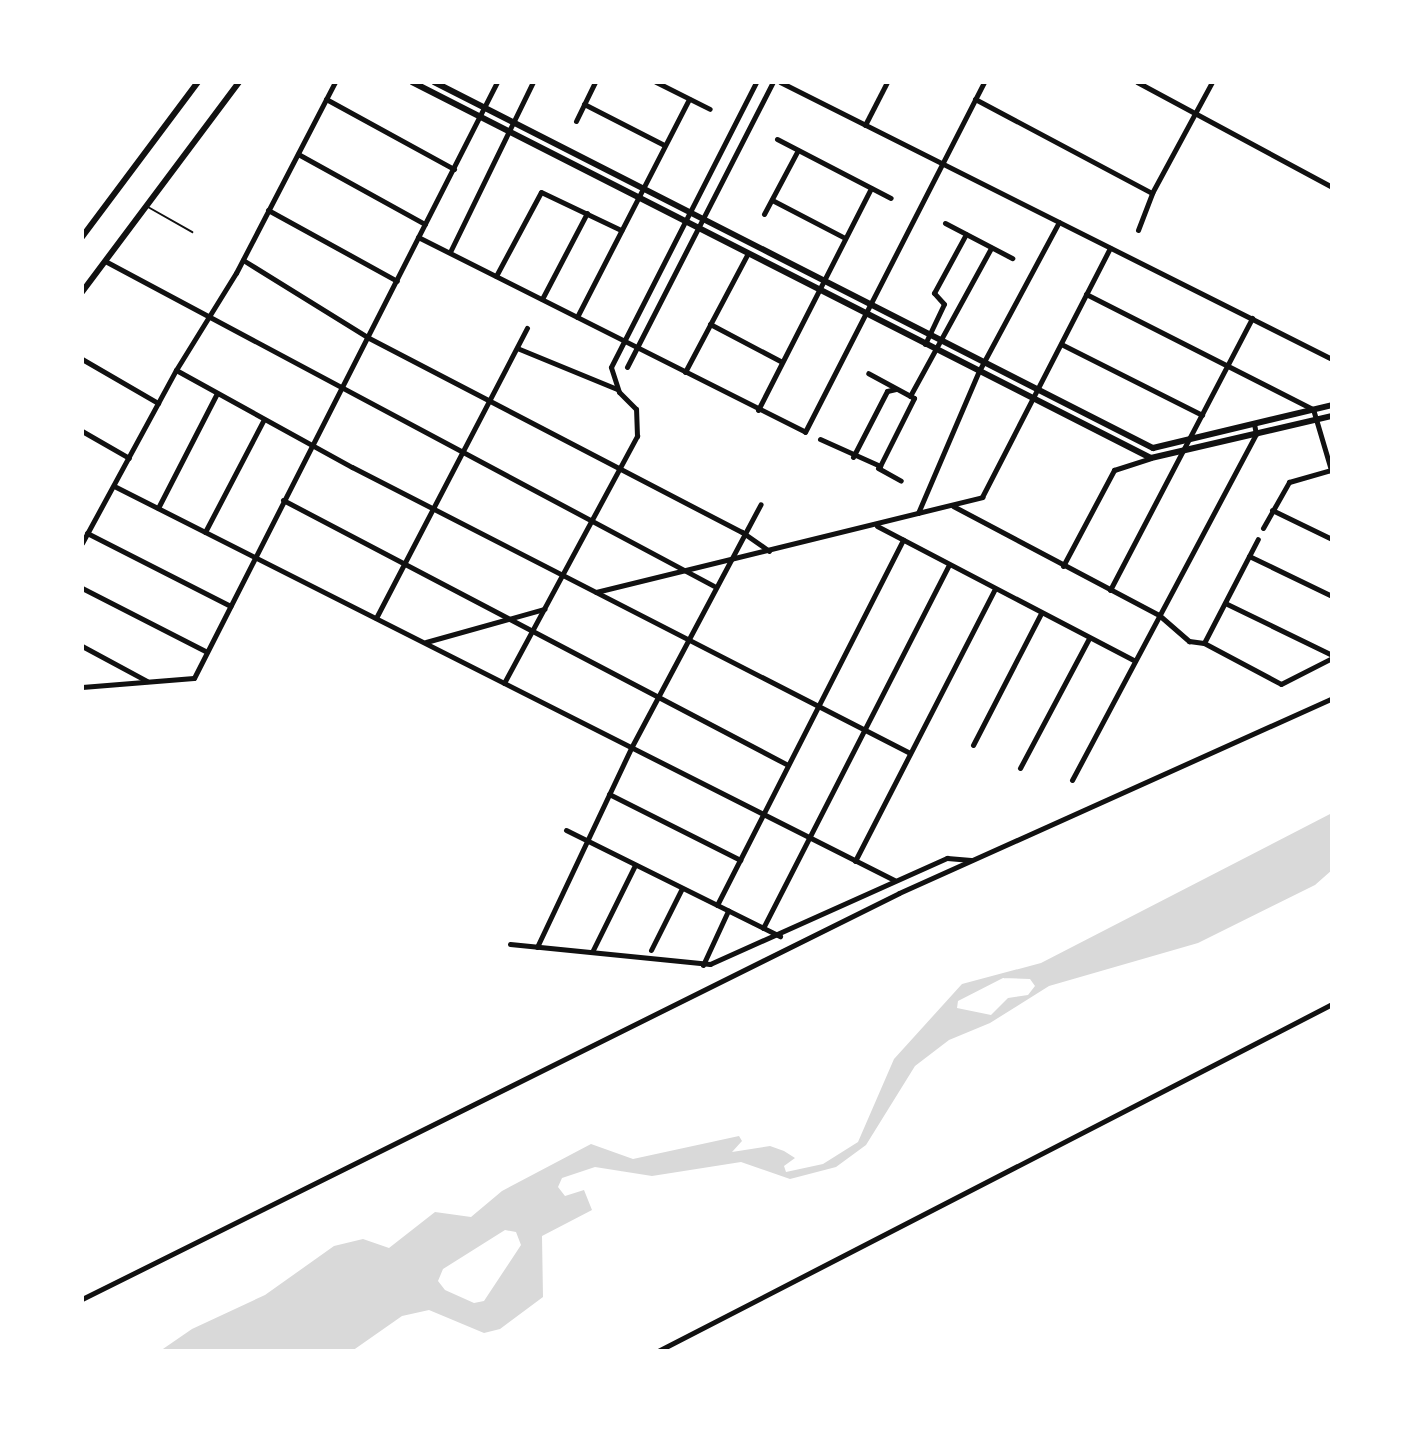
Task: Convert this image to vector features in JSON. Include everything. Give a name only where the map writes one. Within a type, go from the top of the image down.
[{"type":"street","points":[[82,237],[198,82]]},
{"type":"street","points":[[82,292],[239,82]]},
{"type":"street","points":[[82,543],[176,370],[243,260],[335,82]]},
{"type":"street","points":[[412,82],[479,120],[747,255],[870,311],[926,340],[934,349],[1038,391],[1153,448],[1332,405]]},
{"type":"street","points":[[434,82],[701,221],[820,287]]},
{"type":"street","points":[[82,687],[194,678],[497,82]]},
{"type":"street","points":[[450,252],[533,82]]},
{"type":"street","points":[[576,121],[595,82]]},
{"type":"street","points":[[656,82],[710,109]]},
{"type":"street","points":[[617,389],[611,367],[756,82]]},
{"type":"street","points":[[627,367],[773,82]]},
{"type":"street","points":[[780,82],[1332,359]]},
{"type":"street","points":[[865,125],[887,82]]},
{"type":"street","points":[[418,237],[796,430],[809,429],[984,82]]},
{"type":"street","points":[[1137,82],[1332,187]]},
{"type":"street","points":[[1138,230],[1152,193],[1212,82]]},
{"type":"street","points":[[326,99],[454,169]]},
{"type":"street","points":[[577,317],[689,99]]},
{"type":"street","points":[[975,99],[1152,193]]},
{"type":"street","points":[[584,104],[664,145]]},
{"type":"street","points":[[777,139],[891,198]]},
{"type":"street","points":[[764,214],[798,150]]},
{"type":"street","points":[[298,154],[425,224]]},
{"type":"street","points":[[758,410],[871,188]]},
{"type":"street","points":[[496,276],[537,195],[548,193],[621,230]]},
{"type":"street","points":[[772,200],[845,238]]},
{"type":"street","points":[[268,210],[397,281]]},
{"type":"street","points":[[542,299],[587,213]]},
{"type":"street","points":[[917,514],[981,368],[1059,222]]},
{"type":"street","points":[[945,223],[1012,258]]},
{"type":"street","points":[[926,340],[944,304],[934,293],[966,234]]},
{"type":"street","points":[[910,396],[953,309],[960,306],[991,248]]},
{"type":"street","points":[[595,592],[876,525],[984,495],[1110,248]]},
{"type":"street","points":[[685,372],[747,255]]},
{"type":"street","points":[[243,260],[367,337],[622,468],[742,532],[770,551]]},
{"type":"street","points":[[105,261],[339,390],[714,586]]},
{"type":"street","points":[[1086,294],[1313,409],[1331,471],[1289,482],[1263,528]]},
{"type":"street","points":[[1110,590],[1252,318]]},
{"type":"street","points":[[710,324],[782,362]]},
{"type":"street","points":[[376,618],[527,328]]},
{"type":"street","points":[[926,340],[937,341],[1034,399],[1151,458]]},
{"type":"street","points":[[1061,344],[1202,415]]},
{"type":"street","points":[[504,683],[622,468],[638,421],[633,404],[617,389],[517,348]]},
{"type":"street","points":[[82,359],[158,403]]},
{"type":"street","points":[[176,370],[311,445],[910,753]]},
{"type":"street","points":[[868,373],[910,396],[914,404],[880,465]]},
{"type":"street","points":[[853,457],[887,391],[898,390]]},
{"type":"street","points":[[158,508],[217,393]]},
{"type":"street","points":[[1063,566],[1114,470],[1151,458],[1332,416]]},
{"type":"street","points":[[205,532],[264,419]]},
{"type":"street","points":[[1072,780],[1256,434],[1254,424]]},
{"type":"street","points":[[82,431],[129,458]]},
{"type":"street","points":[[820,439],[853,457],[880,465],[901,481]]},
{"type":"street","points":[[114,486],[894,880]]},
{"type":"street","points":[[283,500],[788,765]]},
{"type":"street","points":[[537,947],[631,748],[742,532],[761,504]]},
{"type":"street","points":[[952,506],[1159,615],[1189,641],[1204,643],[1281,684],[1332,657],[1325,650],[1225,603]]},
{"type":"street","points":[[1272,510],[1332,539]]},
{"type":"street","points":[[876,525],[1135,661]]},
{"type":"street","points":[[87,533],[230,606]]},
{"type":"street","points":[[1204,643],[1258,539]]},
{"type":"street","points":[[717,905],[903,540]]},
{"type":"street","points":[[1249,556],[1332,596]]},
{"type":"street","points":[[763,928],[949,565]]},
{"type":"street","points":[[82,588],[207,652]]},
{"type":"street","points":[[855,861],[995,589]]},
{"type":"street","points":[[426,643],[544,609]]},
{"type":"street","points":[[973,745],[1041,613]]},
{"type":"street","points":[[1020,768],[1089,638]]},
{"type":"street","points":[[82,646],[148,682]]},
{"type":"street","points":[[82,1299],[972,860],[1332,698]]},
{"type":"street","points":[[609,794],[740,860]]},
{"type":"street","points":[[566,830],[780,936]]},
{"type":"street","points":[[510,944],[703,965],[780,936],[894,880],[954,856],[972,860]]},
{"type":"street","points":[[592,952],[635,865]]},
{"type":"street","points":[[651,950],[682,888]]},
{"type":"street","points":[[703,965],[728,911]]},
{"type":"street","points":[[658,1351],[1332,1004]]},
{"type":"lane","points":[[146,206],[192,232]]},
{"type":"shaded area","points":[[1332,813],[1332,870],[1315,885],[1198,943],[1049,986],[990,1023],[949,1040],[915,1066],[866,1145],[836,1167],[790,1179],[741,1162],[652,1176],[595,1167],[562,1178],[558,1187],[565,1196],[584,1190],[592,1210],[542,1236],[543,1297],[500,1329],[484,1333],[429,1310],[402,1316],[352,1351],[160,1351],[192,1329],[265,1295],[334,1246],[363,1239],[389,1248],[435,1212],[471,1217],[502,1191],[591,1144],[633,1159],[739,1136],[742,1141],[732,1152],[770,1146],[784,1151],[795,1158],[784,1166],[786,1172],[823,1164],[858,1142],[894,1059],[962,984],[1041,963]],"holes":[[[1003,978],[1030,979],[1035,986],[1028,995],[1008,998],[991,1015],[957,1008],[958,1001]],[[505,1230],[516,1232],[521,1245],[484,1301],[474,1303],[445,1290],[438,1281],[443,1269]]]}]
